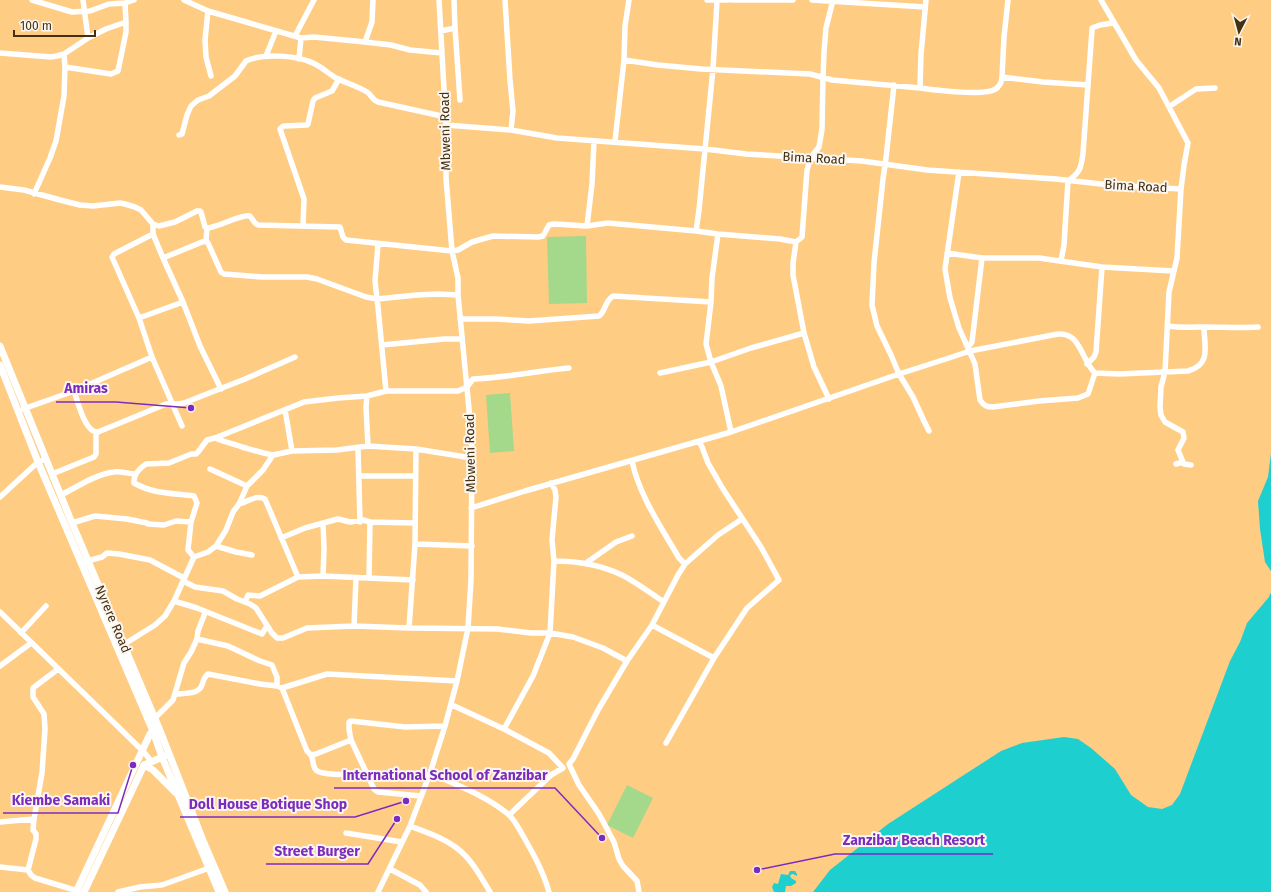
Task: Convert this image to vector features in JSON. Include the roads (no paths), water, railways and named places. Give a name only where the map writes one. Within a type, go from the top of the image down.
[{"type":"main road","name":"Nyrere Road","points":[[0,346],[38,462],[123,645],[155,718],[156,729]]},
{"type":"main road","name":"Nyrere Road","points":[[0,365],[46,458],[72,523],[85,562],[156,729],[212,867],[219,892]]},
{"type":"main road","points":[[79,892],[121,805],[143,751],[156,729]]},
{"type":"main road","name":"Nyrere Road","points":[[166,756],[179,796],[225,892]]},
{"type":"main road","points":[[121,805],[144,765],[166,756]]},
{"type":"main road","points":[[144,765],[153,770],[179,796]]},
{"type":"street","points":[[32,0],[72,12],[90,11],[109,4],[125,3],[134,0]]},
{"type":"street","points":[[83,0],[88,38]]},
{"type":"street","points":[[184,0],[208,11],[302,38],[314,37],[364,42],[442,54]]},
{"type":"street","points":[[295,36],[314,0]]},
{"type":"street","points":[[364,42],[372,21],[373,0]]},
{"type":"street","name":"Mbweni Road","points":[[378,892],[410,826],[430,773],[452,705],[468,628],[472,546],[471,430],[460,319],[458,278],[452,251],[446,178],[446,117],[439,0]]},
{"type":"street","points":[[454,0],[460,100]]},
{"type":"street","points":[[505,0],[509,73],[513,111],[511,130]]},
{"type":"street","points":[[615,142],[624,60],[625,26],[629,0]]},
{"type":"street","points":[[707,0],[728,0]]},
{"type":"street","points":[[732,0],[793,0]]},
{"type":"street","points":[[812,0],[925,7]]},
{"type":"street","points":[[920,88],[921,54],[926,0]]},
{"type":"street","points":[[624,60],[669,66],[769,73],[810,74],[842,81],[950,91],[990,92],[997,88],[1002,81],[1008,0]]},
{"type":"street","points":[[1101,0],[1113,23],[1136,60],[1154,81],[1170,106],[1188,143],[1181,188],[1178,244],[1169,292],[1165,372],[1161,387],[1161,415],[1165,422],[1182,432],[1184,438],[1178,450],[1184,464],[1191,465]]},
{"type":"street","points":[[696,231],[713,69],[718,1]]},
{"type":"street","points":[[207,228],[226,223],[246,215],[250,216],[258,225],[340,227],[343,237],[346,240],[452,251],[458,250],[472,242],[493,236],[543,236],[549,225],[554,224],[587,226],[608,223],[780,239],[796,242],[802,238],[807,170],[811,157],[819,147],[822,129],[826,28],[833,1]]},
{"type":"street","points":[[65,67],[111,74],[118,71],[126,32],[125,3]]},
{"type":"street","points":[[208,11],[205,45],[211,76]]},
{"type":"street","points":[[0,53],[51,57],[64,54],[88,38],[106,29],[126,22]]},
{"type":"street","points":[[1061,261],[1064,244],[1068,181],[1078,173],[1082,163],[1092,28],[1113,23]]},
{"type":"street","points":[[441,31],[455,28]]},
{"type":"street","points":[[266,56],[276,31]]},
{"type":"street","points":[[299,59],[302,38]]},
{"type":"street","points":[[34,194],[56,141],[64,96],[64,54]]},
{"type":"street","points":[[179,135],[182,134],[191,106],[198,100],[209,96],[235,76],[246,61],[266,56],[283,56],[314,63],[339,79],[370,93],[373,100],[446,117]]},
{"type":"street","points":[[1002,77],[1088,85]]},
{"type":"street","points":[[303,226],[304,199],[280,129],[282,126],[307,125],[315,98],[332,91],[339,79]]},
{"type":"street","points":[[894,86],[874,263],[872,305],[877,326],[899,374],[913,397],[929,431]]},
{"type":"street","points":[[1170,106],[1196,89],[1215,88]]},
{"type":"street","name":"Bima Road","points":[[446,126],[511,130],[557,138],[705,149],[746,154],[862,161],[927,170],[1110,185],[1181,188]]},
{"type":"street","points":[[587,226],[592,184],[594,141]]},
{"type":"street","points":[[959,172],[945,269],[950,298],[959,328],[975,364],[980,400],[983,405],[987,407],[1004,406],[1081,397],[1088,394],[1095,373]]},
{"type":"street","points":[[0,187],[24,190],[34,194],[93,206],[120,203],[141,210],[153,224],[159,226],[175,222],[196,211],[200,211],[207,228],[206,241],[221,272],[224,274],[270,278],[308,277],[377,300],[417,295],[458,295]]},
{"type":"street","points":[[153,224],[153,234],[183,302],[200,346],[221,389]]},
{"type":"street","points":[[153,234],[114,254],[112,257],[139,318],[152,357],[182,426]]},
{"type":"street","points":[[718,234],[706,344],[711,362],[721,386],[731,432]]},
{"type":"street","points":[[163,258],[206,241]]},
{"type":"street","points":[[796,242],[793,274],[804,333],[814,367],[829,399]]},
{"type":"street","points":[[378,244],[374,281],[386,391]]},
{"type":"street","points":[[947,253],[982,258],[1039,258],[1102,267],[1173,271]]},
{"type":"street","points":[[969,349],[972,342],[982,258]]},
{"type":"street","points":[[1087,364],[1094,357],[1096,352],[1102,267]]},
{"type":"street","points":[[460,319],[496,318],[515,321],[599,316],[602,313],[608,299],[613,296],[710,302]]},
{"type":"street","points":[[139,318],[183,302]]},
{"type":"street","points":[[1168,326],[1258,327]]},
{"type":"street","points":[[471,508],[496,499],[731,432],[969,349],[1062,334],[1070,336],[1074,340],[1087,364],[1095,373],[1119,374],[1188,371],[1195,369],[1202,364],[1205,358],[1204,326]]},
{"type":"street","points":[[660,373],[711,362],[751,348],[804,333]]},
{"type":"street","points":[[382,345],[444,339],[462,339]]},
{"type":"street","points":[[22,410],[74,392],[152,357]]},
{"type":"street","points":[[96,433],[166,404],[184,403],[221,389],[295,357]]},
{"type":"street","points":[[194,558],[188,550],[191,522],[197,503],[194,496],[168,492],[162,493],[134,483],[136,474],[146,464],[169,463],[191,454],[196,454],[207,440],[304,402],[367,396],[386,391],[458,391],[467,387],[472,379],[490,379],[569,368]]},
{"type":"street","points":[[74,392],[88,427],[96,433]]},
{"type":"street","points":[[367,396],[366,407],[368,446]]},
{"type":"street","points":[[285,410],[292,451]]},
{"type":"street","points":[[52,474],[94,457],[96,454],[96,433]]},
{"type":"street","points":[[215,438],[228,444],[241,446],[259,453],[273,455],[292,451],[337,450],[368,446],[416,449],[472,458]]},
{"type":"street","points":[[666,743],[714,658],[748,608],[779,580],[761,547],[708,463],[699,441]]},
{"type":"street","points":[[358,448],[360,522]]},
{"type":"street","points":[[409,628],[415,544],[416,449]]},
{"type":"street","points":[[123,645],[155,625],[165,616],[174,601],[194,558],[208,552],[216,546],[226,530],[233,512],[239,504],[247,486],[263,470],[273,455]]},
{"type":"street","points":[[0,497],[38,462],[46,458]]},
{"type":"street","points":[[632,461],[645,498],[679,558],[684,564]]},
{"type":"street","points":[[1176,464],[1183,462]]},
{"type":"street","points":[[210,469],[247,486]]},
{"type":"street","points":[[61,495],[92,480],[100,474],[115,472],[136,474]]},
{"type":"street","points":[[359,476],[415,476]]},
{"type":"street","points":[[504,729],[533,676],[550,633],[554,561],[552,540],[556,497],[556,490],[551,484]]},
{"type":"street","points":[[239,504],[245,503],[256,497],[265,499],[298,577]]},
{"type":"street","points":[[72,523],[95,516],[127,519],[156,525],[164,525],[176,521],[191,522]]},
{"type":"street","points":[[510,815],[551,775],[569,764],[573,759],[598,710],[627,661],[652,625],[684,564],[702,547],[742,519]]},
{"type":"street","points":[[281,538],[305,528],[338,520],[350,522],[360,522],[363,520],[370,522],[415,524]]},
{"type":"street","points":[[368,578],[370,522]]},
{"type":"street","points":[[322,576],[324,549],[323,523]]},
{"type":"street","points":[[586,564],[616,542],[632,536]]},
{"type":"street","points":[[415,544],[472,546]]},
{"type":"street","points":[[216,546],[252,555]]},
{"type":"street","points":[[85,562],[107,554],[119,554],[150,560],[184,578],[185,582],[195,587],[224,591],[256,608],[272,634],[277,638],[283,638],[307,628],[354,626],[497,629],[531,633],[550,633],[573,637],[603,648],[627,661]]},
{"type":"street","points":[[554,561],[597,566],[622,575],[664,602]]},
{"type":"street","points":[[245,602],[248,595],[260,596],[298,577],[322,576],[413,580]]},
{"type":"street","points":[[354,626],[356,578]]},
{"type":"street","points":[[174,601],[262,634],[267,626]]},
{"type":"street","points":[[21,633],[46,606]]},
{"type":"street","points":[[0,612],[143,751],[152,762]]},
{"type":"street","points":[[155,718],[173,700],[184,663],[192,652],[205,612]]},
{"type":"street","points":[[652,625],[714,658]]},
{"type":"street","points":[[197,639],[228,646],[272,665],[307,751],[311,755],[315,769],[319,772],[339,775],[358,774],[369,776]]},
{"type":"street","points":[[0,666],[31,643]]},
{"type":"street","points":[[58,669],[33,688],[33,697],[44,714],[45,729],[42,773],[33,830],[36,834],[36,839],[28,870],[35,878],[79,892]]},
{"type":"street","points":[[175,694],[198,691],[208,674],[280,687],[327,674],[457,681]]},
{"type":"street","points":[[452,705],[504,729],[549,753],[563,768]]},
{"type":"street","points":[[421,796],[378,792],[374,789],[351,740],[349,730],[350,722],[405,727],[445,726]]},
{"type":"street","points":[[311,755],[351,740]]},
{"type":"street","points":[[569,764],[579,785],[599,814],[614,842],[619,859],[623,866],[637,881],[639,892]]},
{"type":"street","points":[[430,773],[489,801],[510,815],[532,850],[550,892]]},
{"type":"street","points":[[0,822],[34,819]]},
{"type":"street","points":[[410,826],[442,839],[458,850],[476,868],[490,892]]},
{"type":"street","points":[[346,832],[402,842]]},
{"type":"street","points":[[0,867],[28,870]]},
{"type":"street","points":[[118,892],[140,887],[162,885],[212,867]]},
{"type":"street","points":[[390,869],[420,885],[426,892]]},
{"type":"water","points":[[1271,453],[1271,571],[1265,562],[1260,529],[1258,501],[1268,477]]},
{"type":"water","points":[[1271,592],[1271,892],[813,892],[830,870],[888,824],[1001,751],[1022,743],[1064,737],[1078,739],[1115,769],[1131,795],[1148,807],[1162,809],[1172,805],[1180,794],[1230,661],[1240,642],[1247,623],[1269,597]]},
{"type":"water","points":[[790,871],[795,871],[797,874],[797,876],[793,874],[790,875],[796,883],[791,886],[786,886],[785,892],[774,892],[772,887],[774,883],[778,884],[781,874],[788,875]]},
{"type":"place","name":"Amiras","points":[[191,408]]},
{"type":"place","name":"Kiembe Samaki","points":[[133,765]]},
{"type":"place","name":"Doll House Botique Shop","points":[[406,801]]},
{"type":"place","name":"Street Burger","points":[[397,819]]},
{"type":"place","name":"International School of Zanzibar","points":[[602,838]]},
{"type":"place","name":"Zanzibar Beach Resort","points":[[757,870]]}]
